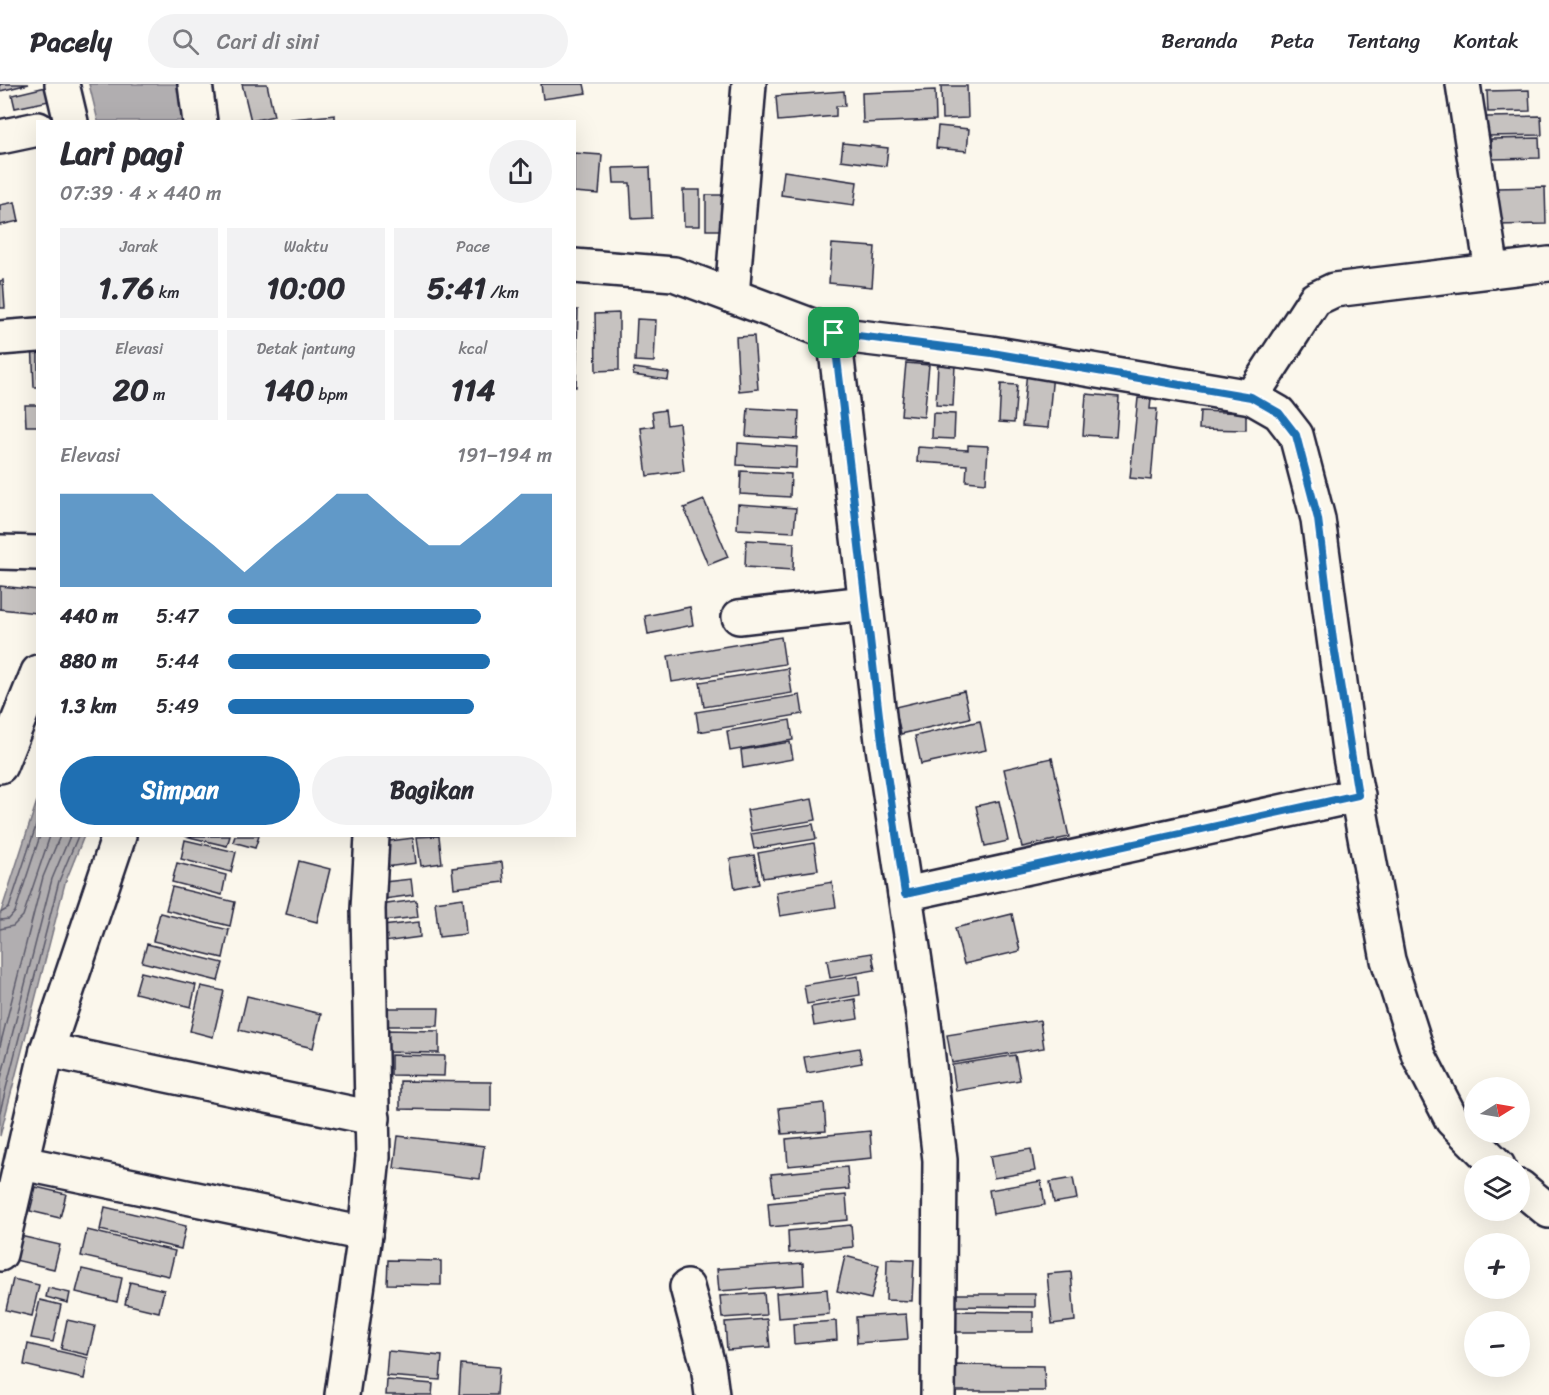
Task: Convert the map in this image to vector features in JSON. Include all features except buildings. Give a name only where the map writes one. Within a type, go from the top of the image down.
[{"type":"street","points":[[62,84],[71,120]]},
{"type":"street","points":[[195,84],[200,120]]},
{"type":"street","points":[[732,296],[749,84]]},
{"type":"street","points":[[1463,84],[1492,271]]},
{"type":"street","points":[[0,137],[36,129]]},
{"type":"street","points":[[1251,397],[1315,299],[1334,290],[1549,264]]},
{"type":"street","points":[[576,266],[674,274],[834,333],[992,353],[1251,397],[1279,413],[1296,435],[1318,519],[1335,652],[1388,960],[1419,1056],[1452,1120],[1487,1155]]},
{"type":"street","points":[[834,333],[882,741],[905,894],[940,1160],[938,1395]]},
{"type":"street","points":[[0,338],[36,334]]},
{"type":"street","points":[[0,552],[36,553]]},
{"type":"street","points":[[739,617],[866,603]]},
{"type":"street","points":[[0,766],[36,677]]},
{"type":"street","points":[[905,894],[1358,795]]},
{"type":"street","points":[[0,1254],[47,1050],[119,837]]},
{"type":"street","points":[[342,1395],[365,1234],[373,1157],[368,909],[372,837]]},
{"type":"street","points":[[47,1050],[373,1118]]},
{"type":"street","points":[[22,1163],[365,1234]]},
{"type":"street","points":[[1530,1195],[1549,1211]]},
{"type":"street","points":[[687,1287],[708,1365],[712,1395]]},
{"type":"water","points":[[89,84],[178,84],[183,120],[98,120]]},
{"type":"water","points":[[36,804],[36,837],[84,837],[65,883],[0,1136],[0,915]]},
{"type":"route","points":[[834,333],[992,353],[1251,397],[1279,413],[1296,435],[1318,519],[1333,640],[1358,795],[905,894],[882,741],[834,333]]}]
